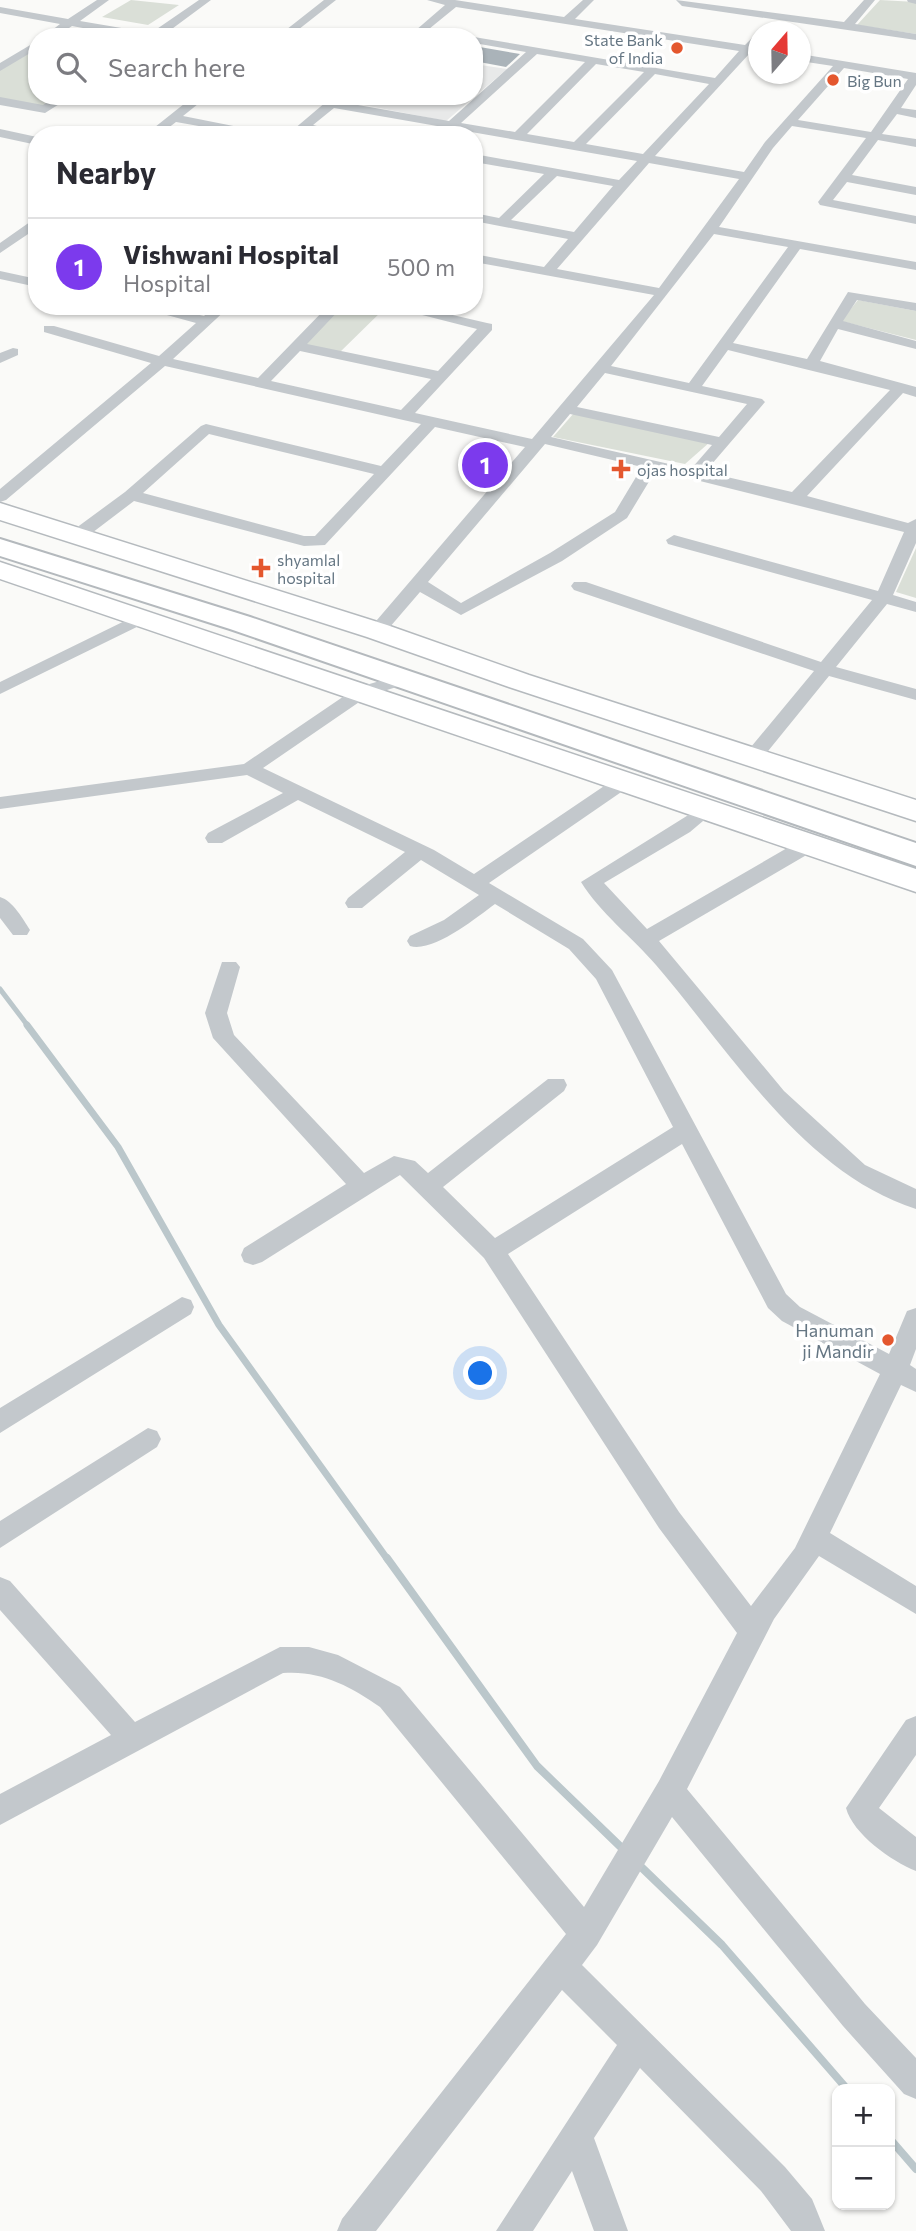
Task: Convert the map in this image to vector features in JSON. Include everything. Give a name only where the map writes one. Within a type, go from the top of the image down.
[{"type":"highway","points":[[0,529],[102,560],[358,650],[916,835]]},
{"type":"highway","points":[[0,547],[240,623],[916,855]]},
{"type":"highway","points":[[663,768],[800,842]]},
{"type":"highway","points":[[849,813],[916,828]]},
{"type":"main road","points":[[0,511],[377,631],[519,681],[916,811]]},
{"type":"main road","points":[[0,570],[916,881]]},
{"type":"street","points":[[1,10],[19,0]]},
{"type":"street","points":[[61,28],[104,0]]},
{"type":"street","points":[[294,28],[331,0]]},
{"type":"street","points":[[432,0],[748,49]]},
{"type":"street","points":[[566,21],[589,0]]},
{"type":"street","points":[[681,0],[682,3],[783,12],[916,37]]},
{"type":"street","points":[[847,26],[870,0]]},
{"type":"street","points":[[165,28],[201,1]]},
{"type":"street","points":[[424,28],[454,3]]},
{"type":"street","points":[[1,10],[103,28]]},
{"type":"street","points":[[774,21],[783,12]]},
{"type":"street","points":[[483,41],[720,82]]},
{"type":"street","points":[[10,46],[28,48]]},
{"type":"street","points":[[483,96],[535,50]]},
{"type":"street","points":[[0,68],[28,52]]},
{"type":"street","points":[[547,272],[622,184],[748,55]]},
{"type":"street","points":[[811,59],[916,77],[825,201],[826,204],[916,220]]},
{"type":"street","points":[[517,137],[594,60]]},
{"type":"street","points":[[377,631],[663,293],[747,176],[789,122],[841,64]]},
{"type":"street","points":[[576,147],[653,70]]},
{"type":"street","points":[[0,101],[48,108],[52,105]]},
{"type":"street","points":[[163,126],[190,105]]},
{"type":"street","points":[[304,126],[330,105]]},
{"type":"street","points":[[359,105],[451,125],[473,105]]},
{"type":"street","points":[[894,110],[916,114]]},
{"type":"street","points":[[173,118],[220,126]]},
{"type":"street","points":[[789,122],[916,143]]},
{"type":"street","points":[[0,133],[28,139]]},
{"type":"street","points":[[483,135],[517,137],[747,176]]},
{"type":"street","points":[[0,149],[18,137]]},
{"type":"street","points":[[483,160],[622,184]]},
{"type":"street","points":[[501,223],[555,172]]},
{"type":"street","points":[[842,177],[916,191]]},
{"type":"street","points":[[483,219],[577,237]]},
{"type":"street","points":[[0,249],[28,229]]},
{"type":"street","points":[[711,229],[916,266]]},
{"type":"street","points":[[693,388],[796,245]]},
{"type":"street","points":[[483,260],[663,293]]},
{"type":"street","points":[[0,275],[28,281]]},
{"type":"street","points":[[811,364],[853,295],[916,307]]},
{"type":"street","points":[[181,315],[207,321]]},
{"type":"street","points":[[0,497],[162,362],[213,315]]},
{"type":"street","points":[[260,384],[327,315]]},
{"type":"street","points":[[405,415],[486,326],[435,315]]},
{"type":"street","points":[[834,323],[916,345]]},
{"type":"street","points":[[49,329],[162,362],[432,421],[652,464],[915,528],[883,598],[753,757]]},
{"type":"street","points":[[723,345],[811,364],[908,390]]},
{"type":"street","points":[[297,346],[439,376]]},
{"type":"street","points":[[601,368],[757,402],[694,474]]},
{"type":"street","points":[[796,498],[908,390]]},
{"type":"street","points":[[567,409],[722,442]]},
{"type":"street","points":[[131,495],[313,542],[319,541],[432,421]]},
{"type":"street","points":[[78,535],[131,495],[206,429],[383,471]]},
{"type":"street","points":[[418,583],[461,610],[556,557],[625,511],[652,464]]},
{"type":"street","points":[[674,540],[916,607]]},
{"type":"street","points":[[580,586],[825,668],[916,695]]},
{"type":"street","points":[[0,689],[143,617]]},
{"type":"street","points":[[0,803],[249,769],[362,692],[400,680]]},
{"type":"street","points":[[249,769],[419,851],[576,944],[596,964],[651,1058],[783,1308],[905,1376]]},
{"type":"street","points":[[417,941],[451,925],[484,889],[623,782]]},
{"type":"street","points":[[215,838],[297,793]]},
{"type":"street","points":[[706,810],[683,828],[591,880],[645,940],[776,1097],[857,1171],[916,1199]]},
{"type":"street","points":[[645,940],[800,842]]},
{"type":"street","points":[[355,903],[419,851]]},
{"type":"street","points":[[0,904],[20,930]]},
{"type":"street","points":[[229,967],[216,1013],[224,1038],[361,1185]]},
{"type":"street","points":[[427,1186],[457,1166],[556,1085]]},
{"type":"street","points":[[493,1251],[687,1130]]},
{"type":"street","points":[[253,1255],[361,1185],[394,1165],[400,1165],[427,1186],[493,1251],[669,1520],[753,1631]]},
{"type":"street","points":[[0,1422],[182,1307]]},
{"type":"street","points":[[354,2231],[586,1934],[670,1791],[764,1610],[805,1557],[905,1376],[916,1318]]},
{"type":"street","points":[[0,1536],[148,1439]]},
{"type":"street","points":[[814,1538],[916,1601]]},
{"type":"street","points":[[0,1590],[121,1725],[129,1739]]},
{"type":"street","points":[[0,1810],[280,1660],[299,1657],[368,1682],[390,1698],[586,1934]]},
{"type":"street","points":[[916,1730],[861,1808],[863,1815],[916,1856]]},
{"type":"street","points":[[670,1791],[854,2015],[916,2082]]},
{"type":"street","points":[[561,1966],[789,2196],[808,2231]]},
{"type":"street","points":[[513,2231],[637,2042]]},
{"type":"street","points":[[576,2134],[611,2231]]},
{"type":"shaded area","points":[[131,0],[179,5],[148,25],[102,17]]},
{"type":"shaded area","points":[[880,0],[916,2],[916,34],[857,25]]},
{"type":"shaded area","points":[[28,50],[28,104],[0,100],[0,68]]},
{"type":"shaded area","points":[[483,65],[507,69],[483,89]]},
{"type":"shaded area","points":[[31,105],[54,105],[50,108]]},
{"type":"shaded area","points":[[364,105],[465,105],[446,121]]},
{"type":"shaded area","points":[[858,300],[916,311],[916,340],[841,321]]},
{"type":"shaded area","points":[[327,315],[378,315],[337,355],[297,346]]},
{"type":"shaded area","points":[[574,413],[710,442],[685,464],[553,437]]},
{"type":"shaded area","points":[[916,548],[916,598],[896,592]]},
{"type":"building","points":[[483,48],[520,54],[506,67],[483,63]]},
{"type":"waterway","points":[[0,989],[28,1026]]},
{"type":"waterway","points":[[27,1025],[118,1147],[219,1325],[388,1560]]},
{"type":"waterway","points":[[387,1558],[537,1766],[626,1852]]},
{"type":"waterway","points":[[636,1862],[722,1945],[843,2084]]},
{"type":"waterway","points":[[895,2145],[916,2169]]},
{"type":"place","name":"State Bank of India","points":[[677,48]]},
{"type":"place","name":"Big Bun","points":[[833,80]]},
{"type":"place","name":"Vishwani Hospital","points":[[485,465]]},
{"type":"place","name":"ojas hospital","points":[[621,469]]},
{"type":"place","name":"shyamlal hospital","points":[[261,568]]},
{"type":"place","name":"Hanuman ji Mandir","points":[[888,1340]]}]
